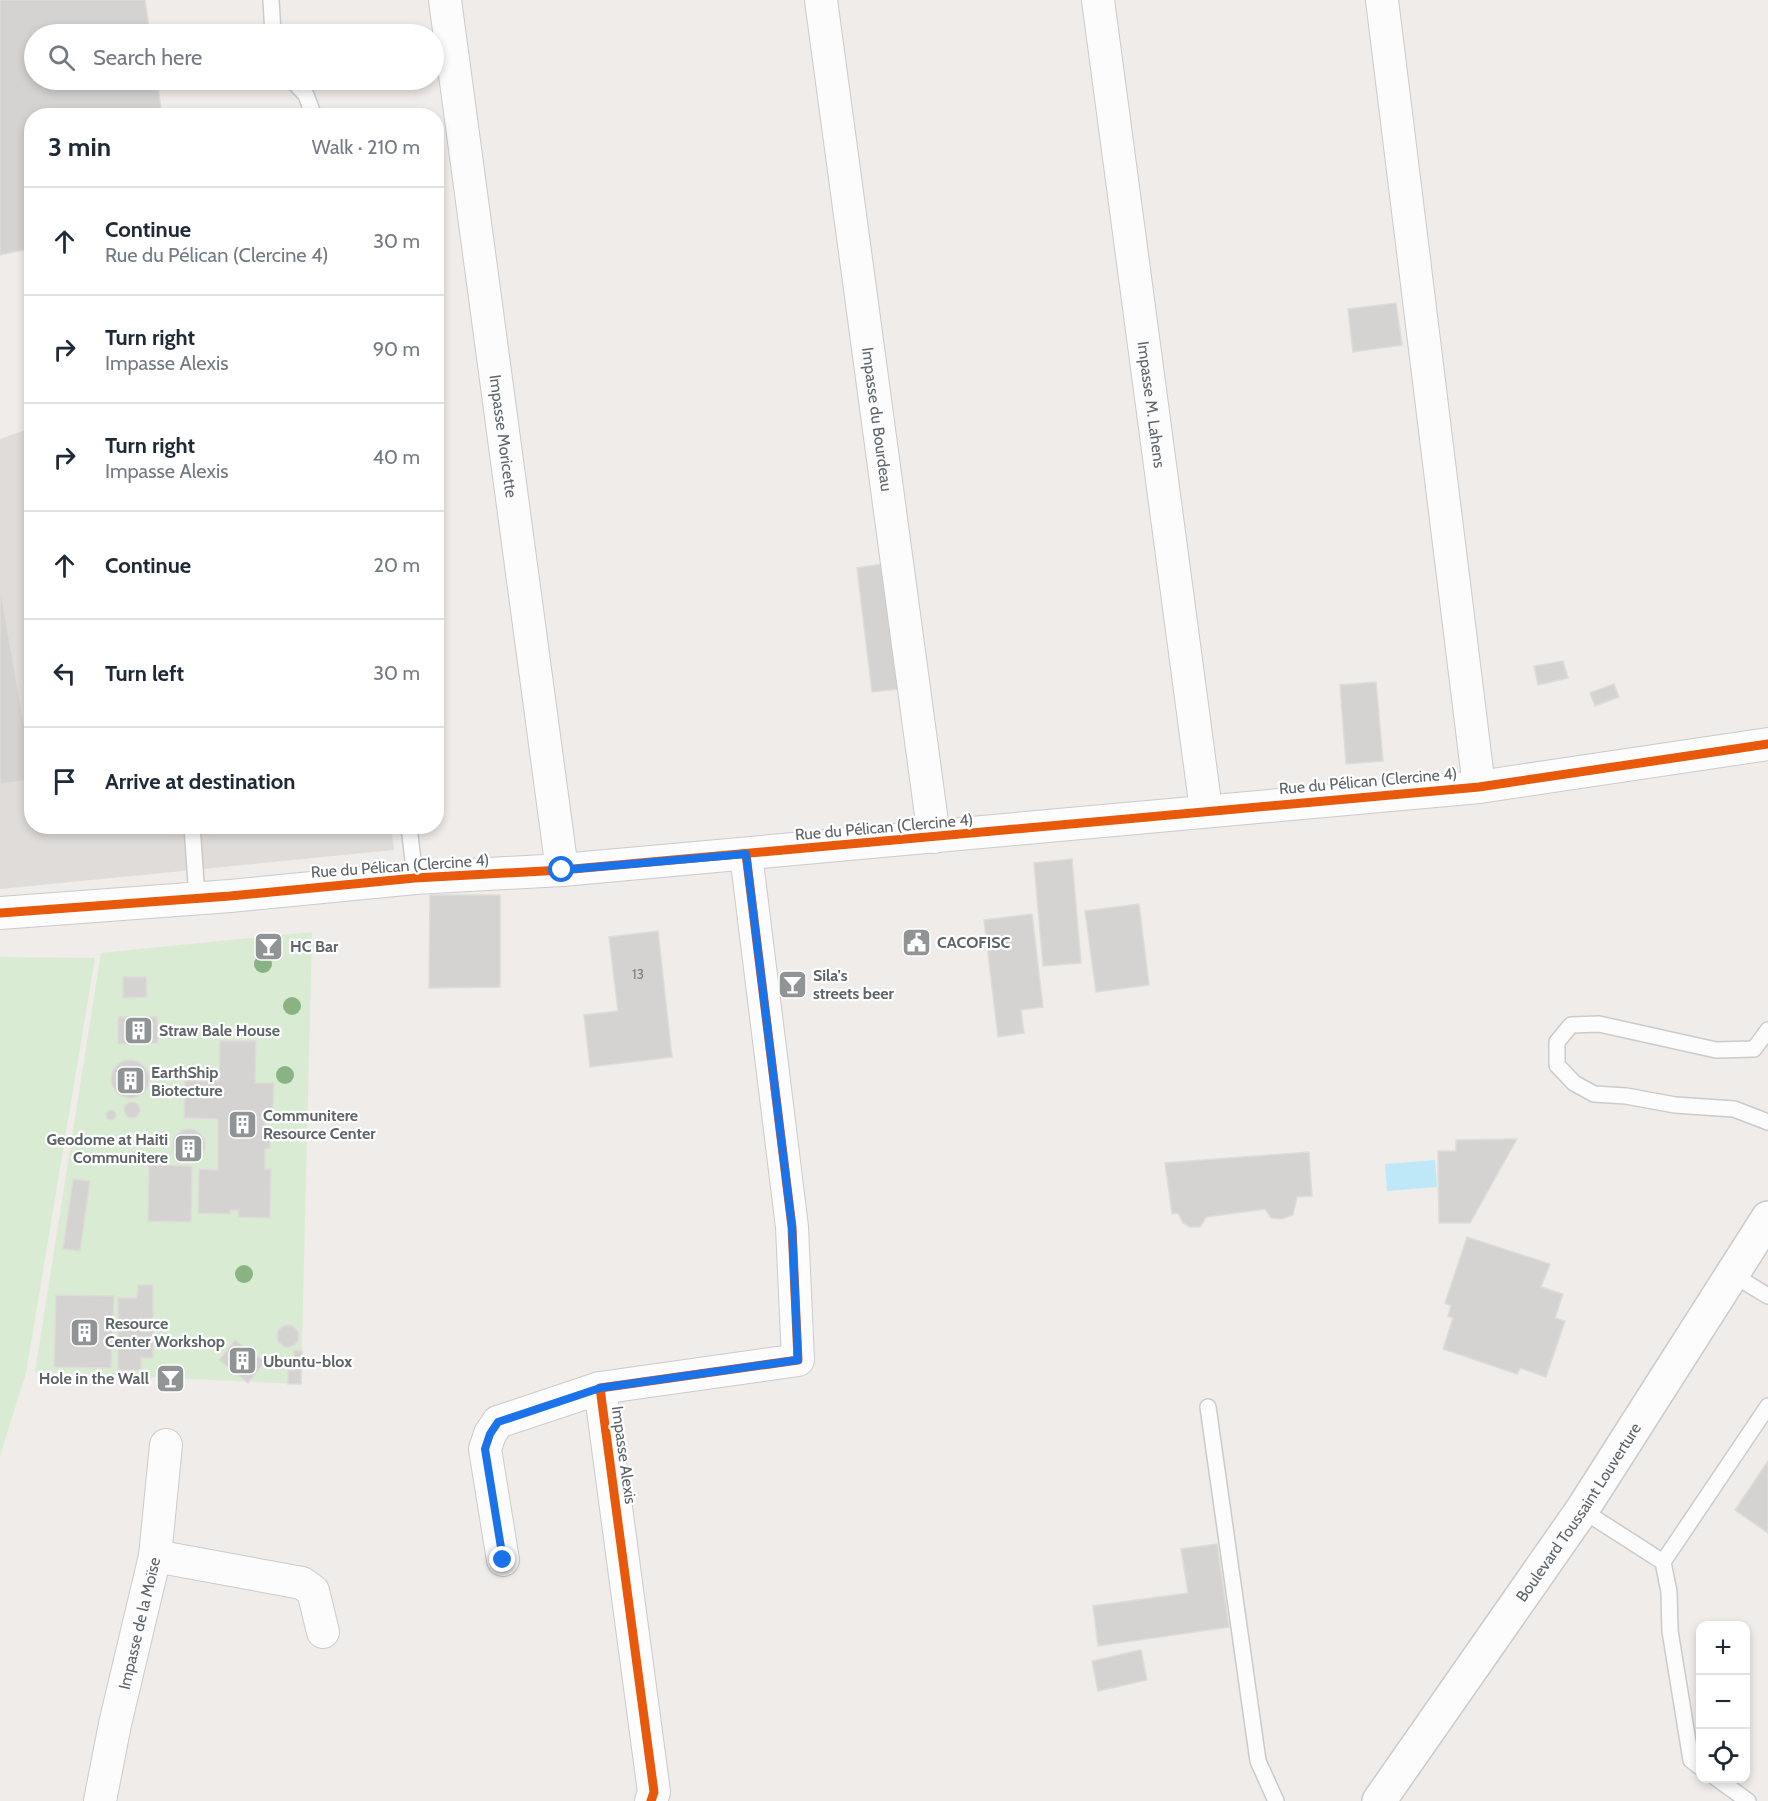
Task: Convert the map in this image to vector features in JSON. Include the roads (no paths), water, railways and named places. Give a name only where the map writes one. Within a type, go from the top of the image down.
[{"type":"main road","name":"Boulevard Toussaint Louverture","points":[[1379,1801],[1582,1510],[1768,1218]]},
{"type":"street","name":"Impasse Moricette","points":[[445,0],[562,870]]},
{"type":"street","name":"Impasse du Bourdeau","points":[[821,0],[934,837]]},
{"type":"street","name":"Impasse M. Lahens","points":[[1098,0],[1206,810]]},
{"type":"street","points":[[1382,0],[1479,787]]},
{"type":"street","name":"Rue du Pélican (Clercine 4)","points":[[0,913],[415,878],[562,870],[1479,787],[1768,744]]},
{"type":"street","name":"Impasse Alexis","points":[[651,1801],[654,1792],[600,1388],[798,1360],[792,1227],[746,854]]},
{"type":"street","points":[[503,1560],[485,1449],[490,1434],[498,1422],[600,1388]]},
{"type":"street","name":"Impasse de la Moïse","points":[[100,1801],[115,1724],[155,1556],[166,1445]]},
{"type":"street","points":[[155,1556],[302,1583],[313,1591],[323,1632]]},
{"type":"lane","points":[[271,0],[272,24]]},
{"type":"lane","points":[[301,90],[311,108]]},
{"type":"lane","points":[[193,834],[197,897]]},
{"type":"lane","points":[[410,834],[415,878]]},
{"type":"lane","points":[[1768,1030],[1754,1049],[1716,1050],[1615,1026],[1571,1025],[1557,1042],[1557,1065],[1574,1083],[1594,1094],[1626,1096],[1675,1105],[1734,1109],[1768,1122]]},
{"type":"lane","points":[[1732,1274],[1768,1296]]},
{"type":"lane","points":[[1663,1562],[1768,1406]]},
{"type":"lane","points":[[1208,1407],[1258,1761],[1276,1801]]},
{"type":"lane","points":[[1582,1510],[1663,1562],[1670,1592],[1670,1631],[1691,1760],[1696,1764]]},
{"type":"lane","points":[[1722,1783],[1748,1801]]},
{"type":"water","points":[[1435,1160],[1437,1187],[1387,1191],[1385,1164]]},
{"type":"place","name":"CACOFISC","points":[[916,942]]},
{"type":"place","name":"HC Bar","points":[[269,946]]},
{"type":"place","name":"Sila's streets beer","points":[[792,984]]},
{"type":"place","name":"Straw Bale House","points":[[138,1030]]},
{"type":"place","name":"EarthShip Biotecture","points":[[130,1081]]},
{"type":"place","name":"Communitere Resource Center","points":[[242,1124]]},
{"type":"place","name":"Geodome at Haiti Communitere","points":[[189,1148]]},
{"type":"place","name":"Resource Center Workshop","points":[[84,1332]]},
{"type":"place","name":"Ubuntu-blox","points":[[242,1361]]},
{"type":"place","name":"Hole in the Wall","points":[[170,1378]]}]
